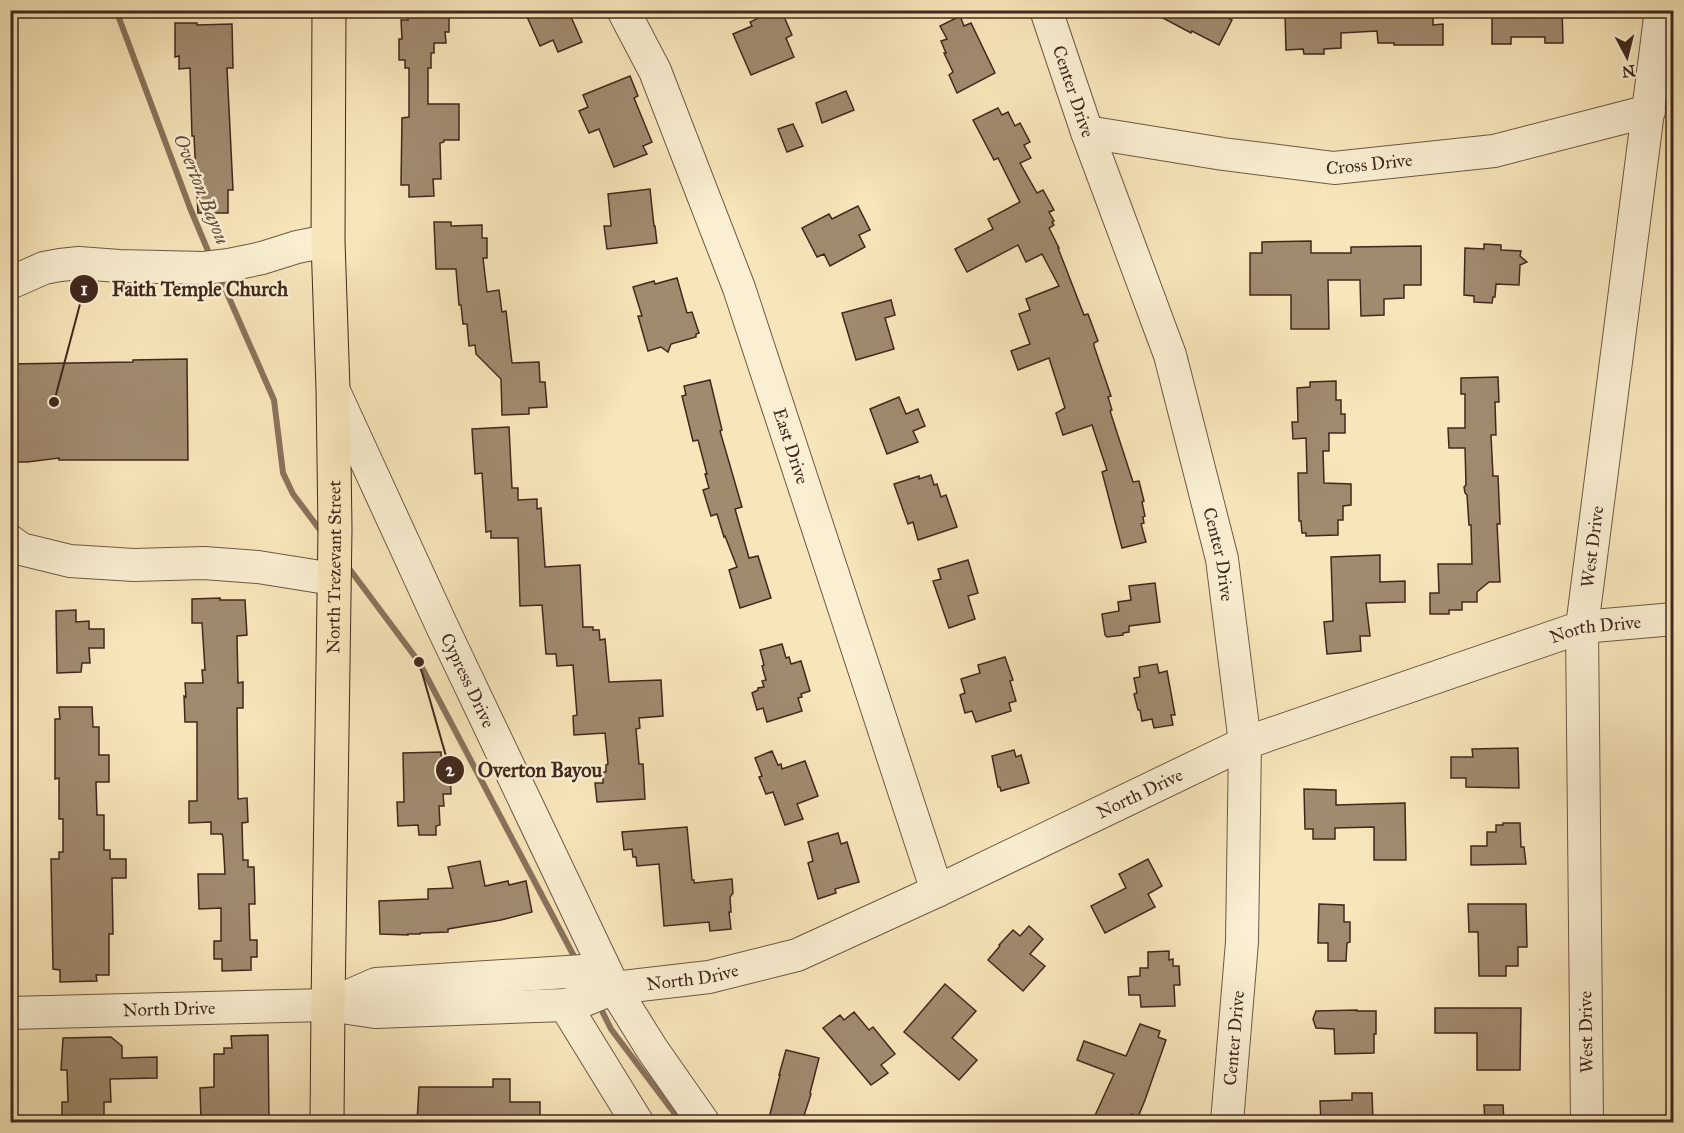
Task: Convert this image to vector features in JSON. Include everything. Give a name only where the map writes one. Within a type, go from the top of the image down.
[{"type":"main road","name":"North Trezevant Street","points":[[327,1122],[335,529],[328,241],[328,10]]},
{"type":"street","name":"East Drive","points":[[622,10],[655,71],[739,288],[937,891]]},
{"type":"street","name":"Center Drive","points":[[1046,10],[1087,132],[1173,366],[1222,559],[1245,743],[1242,942],[1227,1122]]},
{"type":"street","name":"West Drive","points":[[1587,1122],[1582,627],[1650,111],[1661,10]]},
{"type":"street","name":"Cross Drive","points":[[1087,132],[1223,154],[1334,168],[1494,151],[1650,111]]},
{"type":"street","points":[[10,283],[45,268],[79,263],[119,266],[217,266],[262,258],[297,247],[328,241]]},
{"type":"street","name":"Cypress Drive","points":[[333,389],[440,622],[589,989],[637,1122]]},
{"type":"street","points":[[10,541],[21,549],[70,561],[134,565],[204,563],[334,571]]},
{"type":"street","name":"North Drive","points":[[10,1013],[328,1005],[376,984],[589,989],[709,977],[796,955],[937,891],[1245,743],[1582,627],[1674,620]]},
{"type":"street","name":"Cypress Drive","points":[[589,989],[652,1049],[703,1122]]},
{"type":"building","points":[[408,10],[449,10],[449,32],[445,32],[446,43],[434,43],[434,53],[431,53],[431,68],[428,68],[428,104],[459,104],[459,140],[444,140],[440,143],[441,179],[433,179],[434,196],[409,197],[409,185],[401,185],[402,118],[409,117],[409,68],[405,68],[405,60],[399,60],[399,39],[402,39],[401,20],[408,20]]},
{"type":"building","points":[[524,10],[568,10],[582,42],[558,52],[553,40],[540,46]]},
{"type":"building","points":[[776,10],[781,10],[792,35],[786,38],[794,57],[751,75],[733,34],[752,26],[750,22]]},
{"type":"building","points":[[1148,10],[1214,10],[1232,20],[1219,45]]},
{"type":"building","points":[[1341,10],[1341,14],[1374,14],[1374,10],[1433,10],[1433,25],[1443,24],[1443,45],[1378,43],[1377,31],[1341,33],[1341,48],[1324,49],[1324,54],[1304,54],[1303,49],[1286,50],[1285,12]]},
{"type":"building","points":[[1492,10],[1562,10],[1563,43],[1545,43],[1545,37],[1511,37],[1511,44],[1492,44]]},
{"type":"building","points":[[960,16],[964,26],[971,23],[995,73],[957,93],[949,75],[953,72],[941,41],[947,39],[940,26]]},
{"type":"building","points":[[175,23],[232,24],[233,68],[227,68],[233,190],[228,190],[228,213],[198,213],[190,68],[179,69],[179,56],[175,57]]},
{"type":"building","points":[[630,76],[638,96],[634,98],[652,142],[643,146],[647,154],[614,167],[599,129],[589,133],[579,111],[588,107],[583,95]]},
{"type":"building","points":[[846,91],[854,110],[822,123],[816,103]]},
{"type":"building","points":[[998,108],[1002,115],[1008,112],[1015,126],[1020,123],[1030,142],[1024,145],[1031,158],[1020,163],[1037,193],[1043,190],[1054,210],[1049,212],[1054,225],[1049,228],[1059,248],[1084,315],[1088,314],[1098,341],[1094,343],[1094,346],[1111,396],[1108,397],[1112,410],[1110,411],[1133,482],[1139,481],[1144,501],[1142,502],[1145,516],[1143,517],[1144,523],[1141,524],[1146,542],[1122,548],[1102,472],[1107,470],[1092,425],[1063,435],[1056,413],[1065,408],[1049,358],[1018,370],[1011,351],[1030,344],[1019,314],[1030,310],[1026,299],[1059,286],[1042,254],[1026,262],[1018,245],[967,272],[955,249],[993,229],[988,219],[1020,202],[998,158],[994,160],[973,120]]},
{"type":"building","points":[[793,124],[803,146],[787,152],[778,129]]},
{"type":"building","points":[[650,189],[657,243],[607,249],[604,226],[611,226],[608,194]]},
{"type":"building","points":[[858,206],[870,230],[859,235],[865,247],[830,266],[824,254],[817,257],[802,228],[829,214],[832,219]]},
{"type":"building","points":[[434,222],[451,222],[451,226],[482,225],[482,238],[487,238],[487,258],[483,258],[487,292],[499,290],[502,312],[506,311],[512,363],[539,362],[540,382],[545,382],[547,407],[529,408],[529,414],[502,415],[501,379],[476,354],[475,345],[469,346],[467,324],[463,324],[461,305],[459,305],[456,269],[436,269]]},
{"type":"building","points":[[1311,241],[1311,253],[1351,253],[1351,247],[1421,246],[1421,285],[1404,285],[1404,298],[1384,299],[1384,315],[1361,316],[1360,280],[1328,280],[1329,329],[1291,329],[1291,295],[1250,295],[1250,253],[1262,253],[1262,242]]},
{"type":"building","points":[[1484,244],[1501,245],[1501,250],[1521,251],[1520,256],[1527,262],[1520,265],[1519,285],[1496,284],[1492,303],[1474,302],[1474,296],[1464,295],[1465,248],[1484,249]]},
{"type":"building","points":[[677,278],[687,313],[692,312],[699,333],[696,337],[671,344],[668,352],[661,347],[648,351],[638,316],[642,316],[633,287]]},
{"type":"building","points":[[891,300],[895,315],[885,318],[894,349],[856,360],[842,313]]},
{"type":"building","points":[[187,359],[188,460],[59,460],[59,458],[10,462],[10,364]]},
{"type":"building","points":[[1498,377],[1499,402],[1495,402],[1496,435],[1491,435],[1493,476],[1498,476],[1500,524],[1497,524],[1500,582],[1489,582],[1477,592],[1477,602],[1462,602],[1462,610],[1449,610],[1449,614],[1430,614],[1430,593],[1439,593],[1438,564],[1472,564],[1471,525],[1469,525],[1467,495],[1464,487],[1466,485],[1465,448],[1449,448],[1448,428],[1465,428],[1465,394],[1461,394],[1461,378]]},
{"type":"building","points":[[710,380],[722,430],[720,431],[742,507],[735,509],[749,558],[758,556],[771,598],[740,608],[729,570],[737,567],[717,514],[711,516],[703,490],[709,488],[705,474],[707,474],[698,440],[693,441],[682,396],[686,395],[684,386]]},
{"type":"building","points":[[1336,381],[1336,400],[1341,400],[1341,414],[1345,414],[1345,433],[1329,433],[1329,451],[1323,451],[1324,483],[1351,484],[1351,505],[1343,506],[1343,520],[1338,520],[1338,535],[1306,536],[1306,533],[1302,533],[1301,521],[1299,521],[1298,473],[1307,473],[1306,438],[1293,439],[1292,422],[1298,422],[1297,388],[1310,387],[1310,382]]},
{"type":"building","points":[[899,397],[906,414],[918,409],[925,426],[913,431],[918,442],[887,454],[870,409]]},
{"type":"building","points":[[509,427],[512,488],[518,488],[518,500],[537,499],[537,509],[541,508],[545,567],[580,565],[583,627],[593,627],[593,630],[599,630],[600,640],[605,639],[609,682],[661,680],[663,716],[639,718],[640,728],[636,729],[639,764],[643,764],[645,799],[597,802],[595,783],[603,783],[603,772],[606,772],[608,764],[605,733],[574,735],[573,716],[577,715],[573,665],[557,666],[556,654],[546,654],[542,605],[520,606],[518,538],[491,538],[491,531],[486,532],[482,473],[475,474],[472,429]]},
{"type":"building","points":[[931,475],[941,497],[946,495],[957,527],[918,540],[913,522],[908,524],[894,484],[919,476],[919,479]]},
{"type":"building","points":[[1380,555],[1380,582],[1405,581],[1405,602],[1366,603],[1370,636],[1360,636],[1361,651],[1327,654],[1324,622],[1333,621],[1331,557]]},
{"type":"building","points":[[968,560],[978,593],[968,596],[975,619],[949,628],[933,581],[941,579],[938,569]]},
{"type":"building","points":[[1155,583],[1160,622],[1129,626],[1129,632],[1123,635],[1107,637],[1102,614],[1119,611],[1118,602],[1131,600],[1129,586]]},
{"type":"building","points":[[220,598],[220,600],[245,600],[247,635],[237,636],[238,683],[243,682],[243,708],[237,708],[238,799],[247,798],[248,822],[242,823],[243,860],[248,860],[248,867],[254,867],[255,904],[249,904],[250,940],[257,940],[257,957],[251,957],[251,970],[222,971],[222,959],[214,959],[214,941],[221,941],[221,908],[199,909],[198,874],[225,874],[223,837],[222,834],[211,834],[211,822],[189,823],[189,801],[197,801],[197,722],[185,722],[185,683],[203,683],[202,670],[205,670],[202,623],[192,623],[192,599]]},
{"type":"building","points":[[76,610],[76,622],[89,621],[89,629],[104,629],[104,648],[89,648],[90,663],[82,663],[81,672],[57,673],[56,611]]},
{"type":"building","points":[[782,644],[786,658],[789,657],[791,664],[801,661],[810,691],[801,694],[802,697],[798,698],[802,711],[767,722],[763,708],[757,710],[752,693],[764,687],[762,681],[766,680],[760,650]]},
{"type":"building","points":[[1005,657],[1013,680],[1010,681],[1016,701],[1009,703],[1011,711],[976,722],[972,711],[965,713],[960,695],[965,693],[961,679],[980,673],[978,665]]},
{"type":"building","points":[[1157,664],[1159,673],[1167,671],[1175,715],[1171,715],[1173,725],[1154,728],[1152,719],[1142,721],[1134,694],[1137,693],[1134,678],[1140,677],[1139,667]]},
{"type":"building","points":[[59,707],[92,707],[93,727],[99,727],[99,755],[109,755],[109,782],[96,782],[97,815],[104,815],[104,850],[110,850],[110,859],[126,859],[126,878],[112,878],[113,934],[109,934],[109,975],[96,975],[97,981],[60,982],[60,970],[53,969],[51,859],[59,859],[59,852],[63,852],[63,819],[59,819],[59,778],[55,779],[55,719],[60,719]]},
{"type":"building","points":[[1518,748],[1519,788],[1466,787],[1466,778],[1451,778],[1451,757],[1473,757],[1472,749]]},
{"type":"building","points":[[1014,750],[1016,757],[1021,755],[1029,783],[1001,791],[998,787],[992,756]]},
{"type":"building","points":[[772,751],[782,769],[805,761],[818,796],[797,804],[803,819],[785,825],[773,792],[766,794],[755,758]]},
{"type":"building","points":[[441,752],[442,771],[450,771],[451,794],[443,794],[444,806],[439,806],[440,825],[436,826],[436,835],[419,835],[418,825],[398,826],[397,802],[404,802],[403,753]]},
{"type":"building","points":[[1304,789],[1336,790],[1336,805],[1405,803],[1406,860],[1374,860],[1374,827],[1335,828],[1335,839],[1313,839],[1313,829],[1305,829]]},
{"type":"building","points":[[1503,823],[1520,823],[1521,847],[1524,847],[1526,864],[1471,865],[1471,846],[1487,846],[1487,832],[1496,832],[1496,825],[1503,825]]},
{"type":"building","points":[[687,827],[694,883],[732,879],[733,893],[730,897],[731,912],[729,912],[731,929],[710,931],[709,922],[664,926],[659,864],[637,866],[632,849],[624,850],[622,832]]},
{"type":"building","points":[[838,833],[841,844],[847,842],[859,882],[835,889],[836,893],[818,899],[808,863],[813,861],[808,842]]},
{"type":"building","points":[[1148,859],[1162,886],[1148,894],[1155,907],[1105,933],[1091,906],[1126,888],[1119,874]]},
{"type":"building","points":[[480,861],[485,886],[508,881],[509,885],[526,881],[532,912],[448,929],[448,932],[408,935],[380,934],[379,901],[428,899],[428,889],[453,888],[448,867]]},
{"type":"building","points":[[1319,904],[1344,905],[1344,922],[1350,922],[1350,942],[1347,943],[1346,961],[1328,961],[1328,943],[1318,943]]},
{"type":"building","points":[[1468,904],[1526,904],[1527,947],[1518,947],[1518,966],[1506,966],[1506,976],[1479,976],[1478,932],[1469,932]]},
{"type":"building","points":[[1029,926],[1043,939],[1030,954],[1045,966],[1023,991],[988,960],[1013,930],[1020,936]]},
{"type":"building","points":[[1169,951],[1169,960],[1173,959],[1173,966],[1179,966],[1180,985],[1174,985],[1175,1006],[1141,1007],[1140,995],[1129,995],[1128,977],[1140,976],[1140,968],[1148,968],[1148,952]]},
{"type":"building","points":[[945,984],[976,1011],[952,1038],[977,1060],[959,1080],[904,1032]]},
{"type":"building","points":[[1435,1008],[1521,1008],[1520,1070],[1477,1070],[1477,1033],[1435,1033]]},
{"type":"building","points":[[1316,1011],[1376,1011],[1374,1053],[1335,1054],[1334,1029],[1316,1028],[1313,1019]]},
{"type":"building","points":[[854,1012],[869,1030],[873,1027],[895,1054],[881,1065],[888,1073],[871,1085],[823,1028],[840,1015],[844,1020]]},
{"type":"building","points":[[1140,1024],[1160,1031],[1158,1037],[1166,1040],[1138,1117],[1132,1114],[1128,1122],[1092,1122],[1114,1074],[1077,1060],[1084,1041],[1126,1056]]},
{"type":"building","points":[[268,1035],[269,1120],[201,1121],[200,1088],[214,1087],[214,1054],[224,1054],[224,1048],[232,1048],[231,1036]]},
{"type":"building","points":[[111,1037],[122,1046],[122,1058],[157,1057],[157,1078],[110,1079],[111,1102],[104,1102],[104,1122],[62,1122],[62,1102],[68,1102],[67,1070],[61,1070],[63,1038]]},
{"type":"building","points":[[786,1050],[819,1058],[802,1122],[774,1122],[775,1119],[769,1118]]},
{"type":"building","points":[[493,1079],[510,1079],[510,1102],[540,1102],[540,1122],[417,1122],[419,1087],[493,1087]]},
{"type":"building","points":[[1352,1093],[1372,1093],[1373,1122],[1321,1122],[1320,1101],[1352,1100]]},
{"type":"building","points":[[1484,1105],[1503,1105],[1504,1122],[1485,1122]]},
{"type":"waterway","name":"Overton Bayou","points":[[116,10],[211,258]]},
{"type":"waterway","name":"Overton Bayou","points":[[219,275],[274,400],[283,473],[293,494],[323,534]]},
{"type":"waterway","name":"Overton Bayou","points":[[348,567],[419,662],[577,962]]},
{"type":"waterway","name":"Overton Bayou","points":[[598,1003],[611,1029],[681,1122]]},
{"type":"place","name":"Faith Temple Church","points":[[54,402]]},
{"type":"place","name":"Overton Bayou","points":[[419,662]]}]
